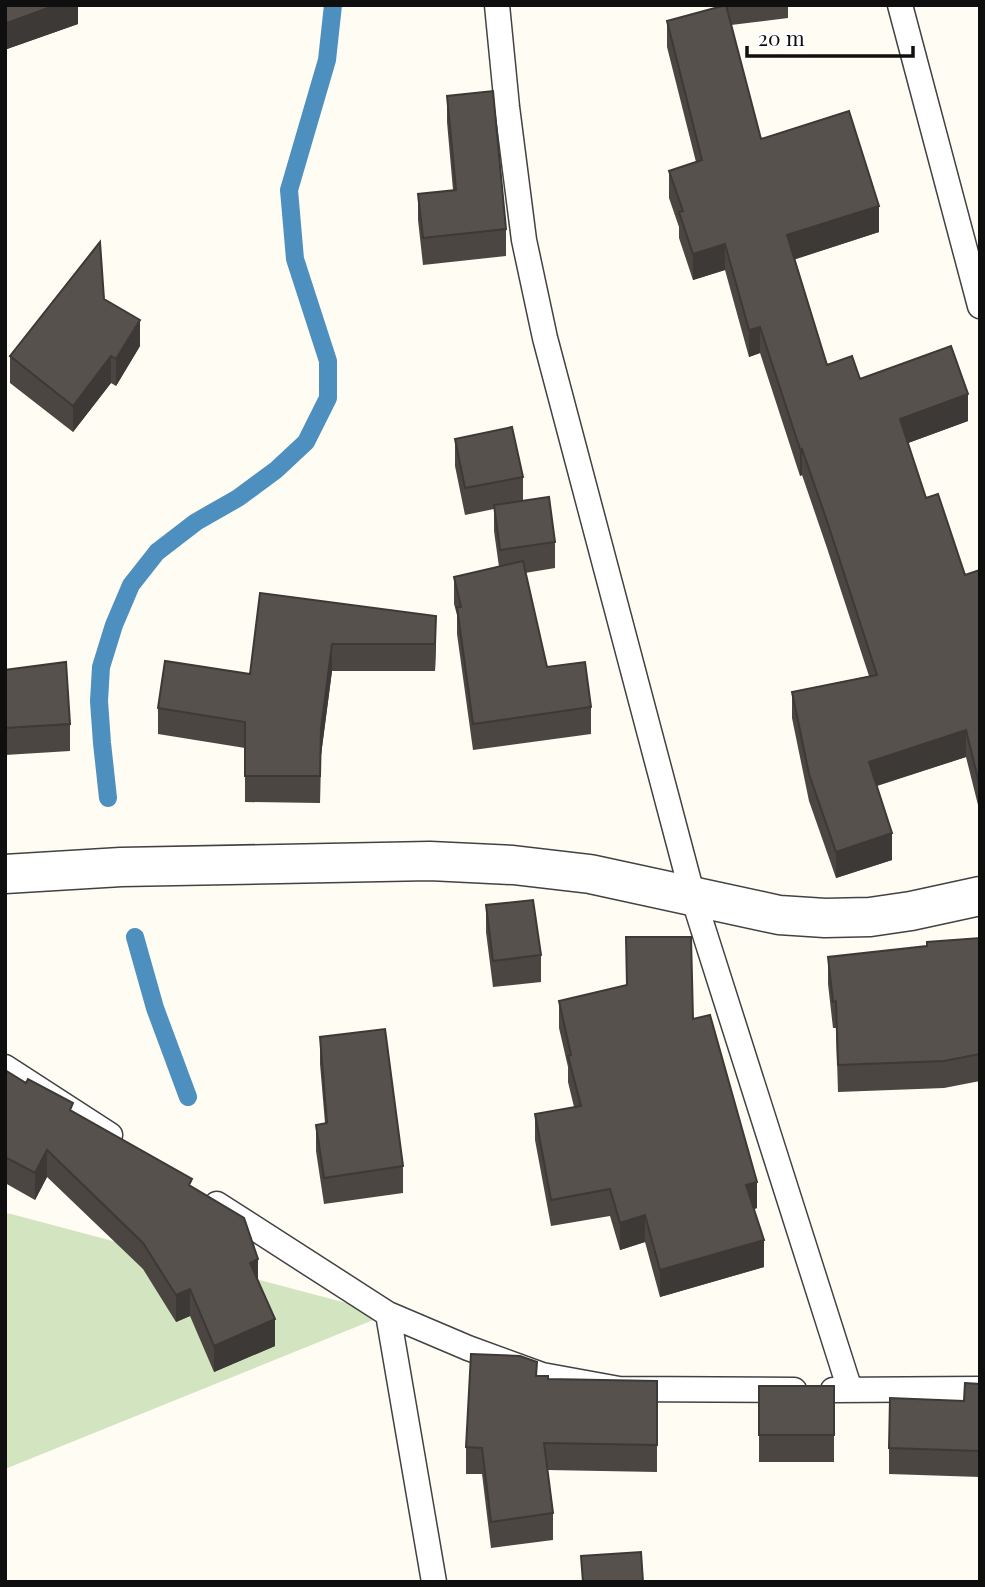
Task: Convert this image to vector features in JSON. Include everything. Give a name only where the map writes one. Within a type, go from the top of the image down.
[{"type":"street","points":[[5,874],[121,867],[430,861],[513,865],[590,874],[779,915],[825,918],[870,917],[980,896]]},
{"type":"lane","points":[[497,5],[524,240],[545,338],[694,897],[850,1390]]},
{"type":"lane","points":[[900,5],[980,306]]},
{"type":"lane","points":[[5,1067],[133,1149]]},
{"type":"lane","points":[[202,1194],[388,1314],[468,1348],[542,1375],[619,1389],[980,1389]]},
{"type":"lane","points":[[388,1314],[434,1582]]},
{"type":"green space","points":[[5,1213],[11,1214],[388,1314],[5,1469]]},
{"type":"building","points":[[5,5],[56,5],[7,23]]},
{"type":"building","points":[[726,5],[761,139],[849,111],[879,206],[787,235],[827,365],[852,356],[860,379],[951,346],[968,394],[900,419],[926,498],[938,494],[965,575],[980,570],[980,787],[966,730],[869,762],[892,833],[836,852],[809,774],[792,692],[877,675],[760,327],[749,330],[725,244],[693,254],[679,212],[683,211],[669,171],[702,160],[667,21]]},
{"type":"building","points":[[493,91],[506,229],[423,238],[418,194],[456,190],[447,96]]},
{"type":"building","points":[[100,242],[104,299],[140,320],[116,359],[111,356],[73,406],[10,356]]},
{"type":"building","points":[[512,427],[523,477],[465,488],[455,439]]},
{"type":"building","points":[[549,497],[555,542],[500,550],[494,505]]},
{"type":"building","points":[[523,561],[547,667],[585,662],[591,707],[473,724],[457,607],[461,607],[454,577]]},
{"type":"building","points":[[260,593],[436,616],[435,644],[332,644],[321,729],[320,776],[245,776],[245,722],[158,708],[165,661],[250,674]]},
{"type":"building","points":[[66,662],[70,724],[5,728],[5,670]]},
{"type":"building","points":[[533,900],[541,955],[493,961],[486,905]]},
{"type":"building","points":[[626,937],[691,937],[693,1019],[710,1015],[757,1182],[746,1185],[764,1240],[660,1270],[645,1215],[620,1223],[610,1189],[551,1200],[535,1114],[581,1106],[568,1056],[571,1055],[559,1001],[627,985]]},
{"type":"building","points":[[980,938],[980,1054],[944,1061],[838,1065],[836,1001],[833,1002],[828,957],[927,946],[927,942]]},
{"type":"building","points":[[385,1029],[403,1166],[324,1178],[316,1125],[327,1123],[320,1037]]},
{"type":"building","points":[[5,1070],[26,1083],[28,1079],[73,1103],[70,1110],[192,1179],[189,1185],[244,1218],[258,1259],[250,1263],[275,1319],[214,1346],[190,1289],[176,1295],[143,1243],[47,1150],[35,1173],[5,1157]]},
{"type":"building","points":[[471,1354],[520,1356],[537,1362],[536,1376],[548,1376],[548,1379],[657,1381],[657,1445],[544,1443],[553,1513],[491,1522],[482,1448],[466,1447]]},
{"type":"building","points":[[965,1383],[980,1384],[980,1451],[889,1448],[890,1398],[964,1401]]},
{"type":"building","points":[[759,1386],[834,1386],[834,1435],[759,1435]]},
{"type":"building","points":[[641,1552],[643,1582],[583,1582],[581,1556]]},
{"type":"waterway","points":[[108,798],[99,701],[101,667],[114,625],[131,585],[157,552],[196,522],[238,498],[276,470],[306,442],[328,398],[328,361],[295,259],[289,190],[327,60],[333,5]]},
{"type":"waterway","points":[[135,937],[155,1008],[188,1097]]}]
